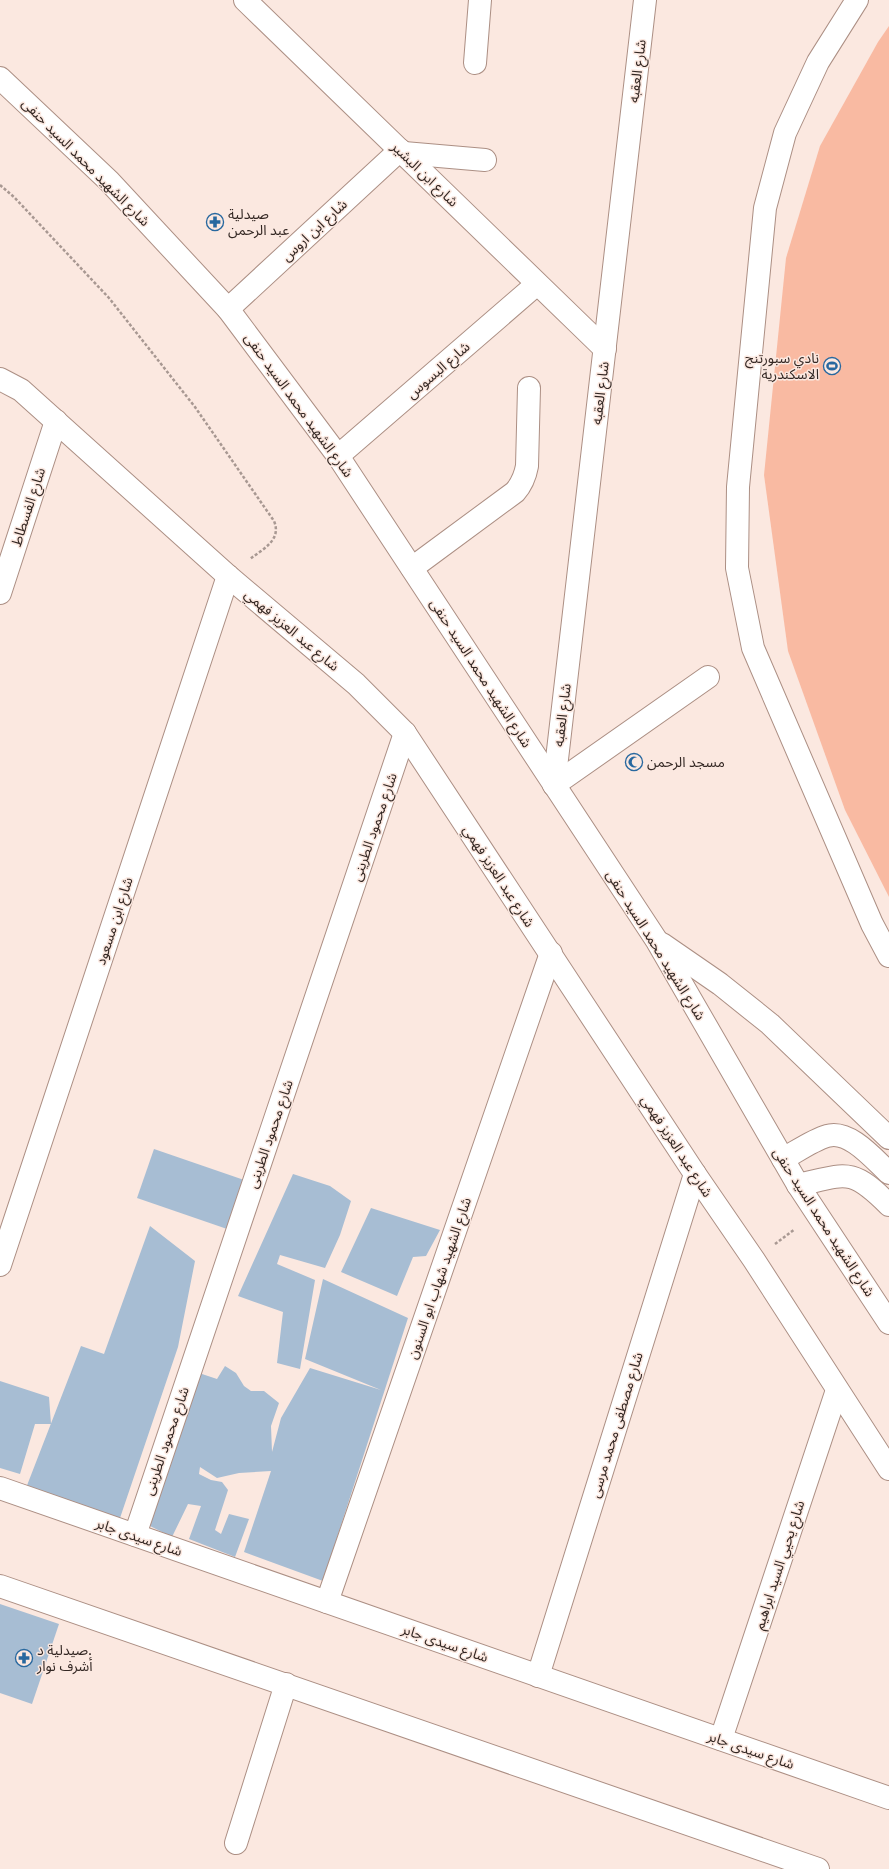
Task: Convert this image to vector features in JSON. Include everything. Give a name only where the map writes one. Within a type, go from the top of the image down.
[{"type":"street","name":"شارع ابن البشير","points":[[245,0],[537,284],[605,348]]},
{"type":"street","points":[[475,63],[480,0]]},
{"type":"street","name":"شارع العقبه","points":[[554,785],[645,0]]},
{"type":"street","points":[[857,0],[818,62],[785,133],[764,208],[738,487],[737,568],[753,648],[872,924],[889,956]]},
{"type":"street","name":"شارع الشهيد محمد السيد حنفى","points":[[0,78],[109,181],[228,309],[338,456],[657,941],[798,1185],[889,1323]]},
{"type":"street","points":[[402,152],[485,160]]},
{"type":"street","name":"شارع ابن اروس","points":[[228,309],[402,152]]},
{"type":"street","name":"شارع البسوس","points":[[338,456],[537,284]]},
{"type":"street","name":"شارع عبد العزيز فهمي","points":[[0,379],[21,390],[228,576],[356,684],[405,733],[695,1174],[754,1260],[889,1469]]},
{"type":"street","points":[[412,568],[511,495],[522,485],[526,476],[527,466],[529,388]]},
{"type":"street","name":"شارع الفسطاط","points":[[0,593],[56,421]]},
{"type":"street","name":"شارع ابن مسعود","points":[[0,1265],[228,576]]},
{"type":"street","points":[[554,785],[708,677]]},
{"type":"street","name":"شارع محمود الطرينى","points":[[135,1535],[405,733]]},
{"type":"street","points":[[657,941],[720,984],[770,1024],[889,1138]]},
{"type":"street","name":"شارع الشهيد شهاب ابو السنون","points":[[328,1602],[551,953]]},
{"type":"street","points":[[783,1159],[828,1135],[839,1135],[850,1138],[889,1172]]},
{"type":"street","name":"شارع مصطفى محمد مرسى","points":[[538,1676],[695,1174]]},
{"type":"street","points":[[798,1185],[838,1176],[848,1176],[866,1182],[889,1205]]},
{"type":"street","name":"شارع يحيي السيد ابراهيم","points":[[721,1739],[837,1390]]},
{"type":"street","name":"شارع سيدى جابر","points":[[0,1488],[889,1798]]},
{"type":"street","points":[[0,1586],[818,1869]]},
{"type":"street","points":[[236,1843],[286,1684]]},
{"type":"path","points":[[0,185],[14,197],[109,298],[195,407],[274,521],[277,532],[272,543],[228,576]]},
{"type":"path","points":[[754,1260],[816,1213]]},
{"type":"shaded area","name":"نادي سبورتنج الاسكندرية","points":[[889,26],[889,897],[845,810],[788,651],[764,475],[786,258],[820,146],[878,42]]},
{"type":"building","points":[[154,1149],[247,1181],[230,1230],[137,1198]]},
{"type":"building","points":[[293,1174],[330,1186],[351,1201],[340,1235],[325,1268],[280,1255],[277,1264],[315,1280],[300,1369],[277,1363],[283,1312],[238,1296]]},
{"type":"building","points":[[371,1208],[440,1230],[426,1256],[413,1257],[397,1296],[341,1272]]},
{"type":"building","points":[[150,1226],[195,1261],[178,1347],[120,1518],[26,1488],[81,1346],[104,1354]]},
{"type":"building","points":[[323,1279],[408,1318],[323,1581],[244,1552],[271,1471],[239,1473],[217,1478],[200,1467],[199,1474],[211,1480],[222,1482],[228,1490],[215,1530],[221,1534],[229,1514],[249,1519],[235,1557],[189,1539],[201,1506],[188,1504],[172,1537],[144,1523],[196,1372],[217,1379],[225,1366],[236,1373],[244,1386],[251,1391],[264,1391],[279,1403],[271,1426],[272,1452],[281,1418],[310,1368],[381,1390],[305,1359]]},
{"type":"building","points":[[0,1381],[49,1397],[51,1424],[35,1424],[20,1474],[0,1468]]},
{"type":"building","name":"صيدلية د. أشرف نوار","points":[[0,1604],[59,1624],[32,1704],[0,1693]]},
{"type":"place","name":"صيدلية عبد الرحمن","points":[[215,222]]},
{"type":"place","name":"نادي سبورتنج الاسكندرية","points":[[832,366]]},
{"type":"place","name":"مسجد الرحمن","points":[[634,762]]},
{"type":"place","name":"صيدلية د. أشرف نوار","points":[[24,1658]]}]
